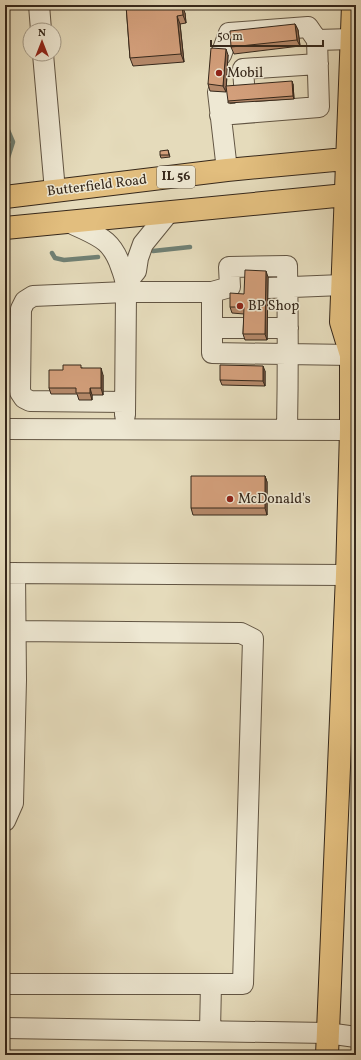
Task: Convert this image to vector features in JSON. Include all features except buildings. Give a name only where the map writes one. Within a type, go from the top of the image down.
[{"type":"main road","points":[[327,1055],[347,575],[354,351],[342,322],[342,285],[351,194],[353,5]]},
{"type":"main road","name":"Butterfield Road","points":[[5,197],[227,170],[352,158]]},
{"type":"main road","points":[[5,228],[351,194]]},
{"type":"lane","points":[[39,5],[40,22]]},
{"type":"lane","points":[[220,115],[319,107],[317,40],[308,27],[229,33],[221,55]]},
{"type":"lane","points":[[317,40],[352,39]]},
{"type":"lane","points":[[44,62],[55,192]]},
{"type":"lane","points":[[246,113],[243,69],[318,64]]},
{"type":"lane","points":[[218,92],[227,170]]},
{"type":"lane","points":[[126,287],[136,271],[138,258],[143,244],[169,212]]},
{"type":"lane","points":[[69,222],[103,239],[113,248],[118,259],[126,287],[125,429]]},
{"type":"lane","points":[[287,430],[288,354],[288,287],[287,266],[229,267],[230,289],[212,328],[212,353],[288,354],[354,351]]},
{"type":"lane","points":[[268,288],[342,285]]},
{"type":"lane","points":[[125,402],[30,401],[24,398],[20,392],[21,309],[26,301],[33,296],[126,287],[230,289]]},
{"type":"lane","points":[[212,328],[246,328]]},
{"type":"lane","points":[[267,328],[288,328]]},
{"type":"lane","points":[[43,401],[43,429]]},
{"type":"lane","points":[[5,429],[351,430]]},
{"type":"lane","points":[[5,821],[13,803],[16,680],[16,631],[10,573],[347,575]]},
{"type":"lane","points":[[5,984],[243,984],[253,639],[241,633],[16,631]]},
{"type":"lane","points":[[210,1031],[211,984]]},
{"type":"lane","points":[[5,1028],[327,1033],[356,1036]]},
{"type":"waterway","points":[[5,126],[13,142],[5,167]]},
{"type":"waterway","points":[[153,251],[190,247]]},
{"type":"waterway","points":[[52,253],[55,258],[64,260],[98,257]]},
{"type":"place","name":"Mobil","points":[[219,73]]},
{"type":"place","name":"BP Shop","points":[[240,306]]},
{"type":"place","name":"McDonald's","points":[[230,499]]}]
